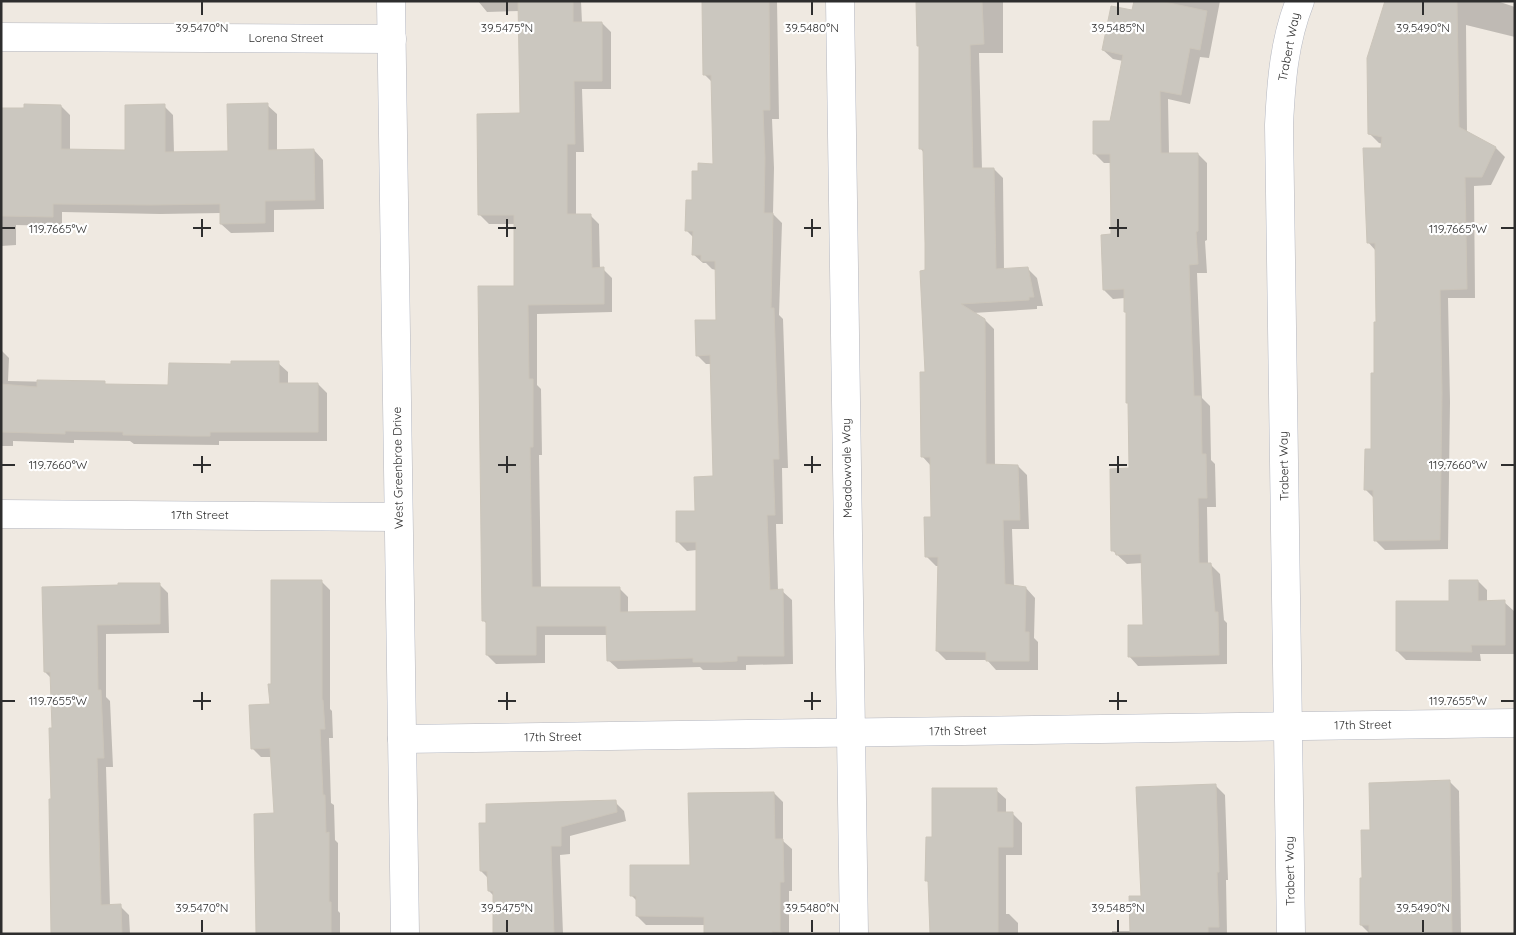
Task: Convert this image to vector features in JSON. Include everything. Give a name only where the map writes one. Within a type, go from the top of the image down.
[{"type":"street","name":"West Greenbrae Drive","points":[[391,1],[405,934]]},
{"type":"street","name":"Meadowvale Way","points":[[840,1],[854,934]]},
{"type":"street","name":"Trabert Way","points":[[1291,934],[1279,125],[1282,72],[1294,16],[1300,1]]},
{"type":"street","name":"Lorena Street","points":[[1,37],[392,39]]},
{"type":"street","name":"17th Street","points":[[1,514],[398,516]]},
{"type":"street","name":"17th Street","points":[[402,739],[1515,723]]},
{"type":"building","points":[[518,1],[573,1],[573,22],[602,22],[602,81],[574,81],[575,144],[567,144],[567,214],[591,214],[592,268],[604,267],[604,304],[528,305],[529,379],[533,379],[533,447],[530,447],[532,587],[620,587],[620,612],[696,611],[696,542],[676,542],[676,511],[695,511],[694,477],[713,476],[710,355],[696,356],[695,320],[716,320],[715,261],[701,261],[701,255],[692,255],[693,231],[685,231],[686,200],[692,200],[692,171],[698,171],[698,163],[713,164],[711,75],[703,75],[702,1],[769,1],[770,110],[763,110],[765,158],[764,213],[773,213],[771,308],[774,308],[779,459],[773,459],[775,515],[767,515],[770,590],[783,589],[784,656],[737,656],[737,661],[722,662],[693,662],[693,658],[607,661],[606,626],[536,626],[536,655],[486,655],[486,621],[482,621],[478,286],[514,286],[514,215],[478,215],[477,114],[520,113]]},
{"type":"building","points":[[916,1],[982,1],[984,44],[970,45],[973,168],[994,168],[996,269],[1028,267],[1034,297],[1029,297],[1029,300],[961,304],[985,319],[986,464],[1018,465],[1020,520],[1003,520],[1005,584],[1026,587],[1025,632],[1029,632],[1029,661],[986,661],[986,652],[936,651],[938,557],[925,557],[924,517],[931,517],[930,457],[921,457],[920,372],[925,372],[920,271],[925,270],[925,243],[923,149],[919,149],[919,46],[917,46]]},
{"type":"building","points":[[1134,1],[1160,1],[1207,11],[1200,50],[1190,48],[1181,95],[1160,91],[1161,153],[1198,153],[1198,231],[1196,232],[1198,264],[1189,265],[1194,396],[1201,396],[1202,454],[1206,454],[1207,498],[1198,498],[1199,563],[1211,563],[1215,612],[1218,612],[1219,655],[1128,657],[1128,625],[1143,625],[1141,554],[1116,555],[1115,551],[1111,551],[1110,469],[1129,468],[1128,403],[1126,403],[1126,312],[1124,312],[1124,289],[1103,290],[1101,235],[1111,234],[1110,154],[1093,154],[1093,121],[1110,121],[1123,55],[1102,50],[1111,6],[1132,10]]},
{"type":"building","points":[[1385,1],[1457,1],[1459,127],[1496,147],[1482,177],[1465,177],[1467,289],[1440,290],[1442,392],[1440,540],[1374,541],[1373,490],[1364,490],[1365,449],[1371,449],[1371,373],[1374,373],[1374,322],[1376,322],[1375,243],[1367,243],[1363,148],[1381,148],[1382,137],[1368,134],[1367,58]]},
{"type":"building","points":[[268,103],[268,150],[314,149],[315,200],[265,201],[265,223],[220,224],[220,204],[53,204],[53,217],[1,216],[1,108],[24,108],[24,104],[61,105],[61,149],[125,150],[125,105],[165,104],[165,152],[228,151],[227,104]]},
{"type":"building","points":[[231,361],[279,361],[279,383],[318,383],[318,432],[210,432],[210,436],[190,436],[123,435],[123,432],[65,431],[65,434],[1,432],[1,384],[37,387],[37,380],[105,381],[105,384],[168,385],[169,363],[231,364]]},
{"type":"building","points":[[271,580],[322,580],[322,700],[325,729],[320,729],[326,833],[329,832],[331,934],[256,934],[254,814],[274,813],[270,748],[251,749],[249,705],[270,704],[268,684],[271,684]]},
{"type":"building","points":[[1449,580],[1478,580],[1478,601],[1505,600],[1505,645],[1471,645],[1472,652],[1396,651],[1396,601],[1449,601]]},
{"type":"building","points":[[118,583],[160,583],[160,624],[97,625],[98,690],[101,690],[104,758],[97,758],[101,905],[121,904],[122,934],[51,934],[49,728],[52,728],[50,672],[44,672],[42,587],[118,585]]},
{"type":"building","points":[[1450,780],[1452,934],[1369,934],[1369,925],[1360,925],[1360,878],[1362,878],[1361,830],[1370,830],[1369,783]]},
{"type":"building","points":[[1216,784],[1219,927],[1208,927],[1208,934],[1130,934],[1129,896],[1141,896],[1136,787]]},
{"type":"building","points":[[932,788],[997,788],[997,812],[1013,812],[1013,847],[998,847],[998,934],[930,934],[928,881],[925,881],[926,837],[932,837]]},
{"type":"building","points":[[774,792],[775,839],[783,839],[784,882],[780,882],[780,932],[772,931],[772,934],[704,934],[704,917],[636,916],[636,896],[630,896],[630,865],[690,865],[688,793]]},
{"type":"building","points":[[616,800],[617,812],[561,827],[561,846],[551,846],[554,934],[493,934],[493,891],[488,891],[487,871],[480,871],[479,823],[486,823],[486,804]]}]
